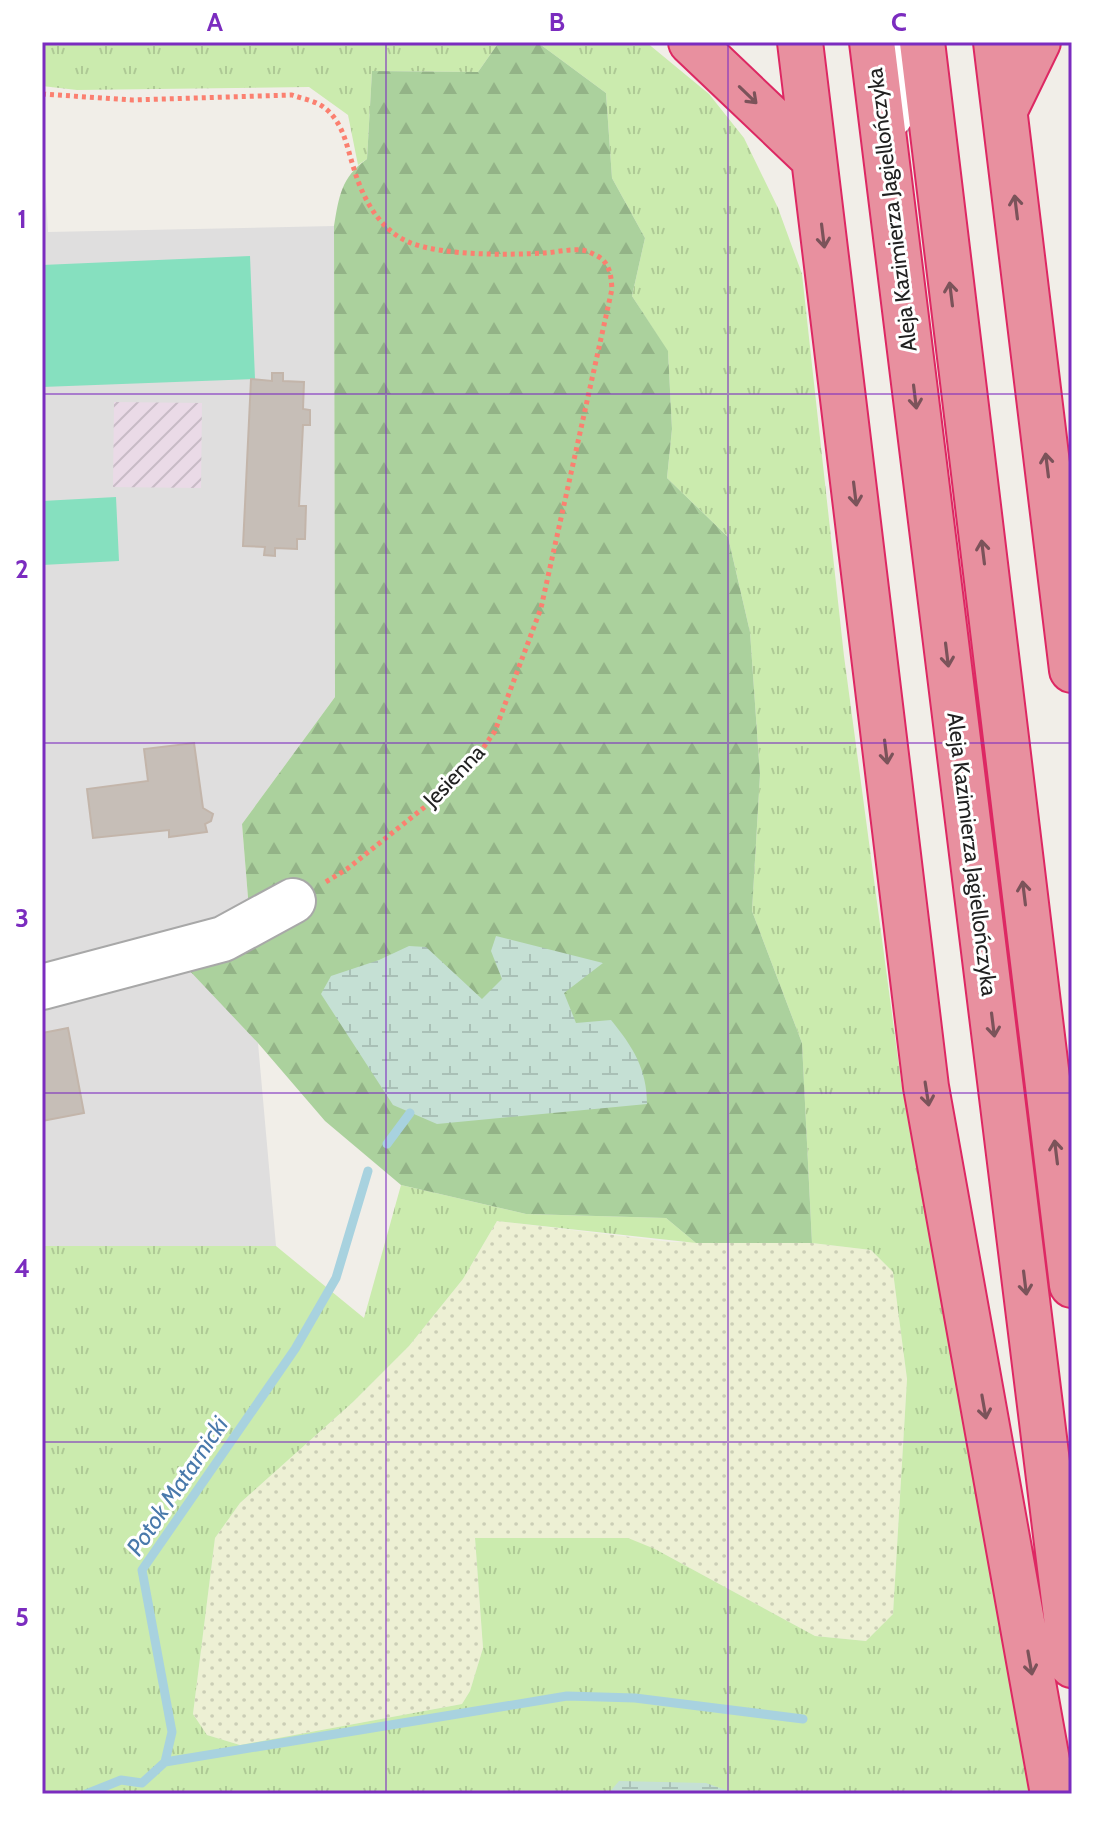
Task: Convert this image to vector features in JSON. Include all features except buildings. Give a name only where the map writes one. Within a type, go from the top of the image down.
[{"type":"highway","points":[[691,42],[814,159]]},
{"type":"highway","points":[[800,42],[926,1087],[1053,1794]]},
{"type":"highway","name":"Aleja Kazimierza Jagiellończyka","points":[[872,42],[1072,1665]]},
{"type":"highway","points":[[922,42],[1072,1285]]},
{"type":"highway","points":[[996,42],[1072,670]]},
{"type":"highway","points":[[1005,110],[1038,42]]},
{"type":"street","points":[[887,164],[899,42]]},
{"type":"street","points":[[899,42],[936,160]]},
{"type":"street","points":[[42,987],[223,939],[293,901]]},
{"type":"path","name":"Jesienna","points":[[42,94],[132,100],[292,95],[326,109],[338,124],[349,145],[364,195],[379,221],[394,235],[412,244],[443,252],[585,251],[602,259],[610,271],[612,289],[541,608],[495,731],[481,751],[426,806],[347,869],[293,901]]},
{"type":"shaded area","points":[[42,125],[48,232],[334,226],[335,697],[242,824],[249,910],[187,967],[258,1043],[276,1246],[42,1246]]},
{"type":"shaded area","points":[[114,402],[202,403],[201,488],[113,487]]},
{"type":"green space","points":[[42,42],[499,42],[478,72],[372,71],[367,159],[358,165],[348,115],[309,87],[77,90],[42,86]]},
{"type":"green space","points":[[499,42],[537,42],[606,93],[612,178],[645,238],[632,296],[668,351],[672,429],[667,478],[728,537],[750,632],[760,775],[752,911],[802,1043],[812,1243],[696,1243],[666,1218],[526,1214],[401,1185],[325,1121],[258,1043],[187,968],[249,910],[242,824],[335,697],[334,226],[346,180],[367,159],[372,71],[478,72]]},
{"type":"green space","points":[[537,42],[646,42],[709,94],[744,138],[778,208],[802,274],[844,656],[901,1081],[1031,1794],[42,1794],[42,1246],[276,1246],[364,1318],[401,1185],[526,1214],[666,1218],[696,1243],[497,1221],[463,1279],[409,1346],[353,1402],[240,1503],[215,1538],[193,1714],[207,1735],[240,1745],[462,1704],[470,1691],[483,1648],[475,1538],[628,1538],[655,1549],[815,1636],[866,1641],[893,1614],[907,1379],[893,1272],[871,1250],[812,1243],[802,1043],[752,911],[760,775],[750,632],[728,537],[667,478],[672,429],[668,352],[632,296],[645,238],[612,178],[606,93]]},
{"type":"green space","points":[[250,256],[255,379],[42,387],[42,265]]},
{"type":"green space","points":[[116,497],[119,561],[42,565],[42,501]]},
{"type":"green space","points":[[496,936],[603,963],[564,993],[576,1023],[611,1020],[619,1030],[641,1069],[647,1104],[437,1124],[393,1105],[321,994],[331,976],[409,946],[426,947],[482,999],[502,979],[491,951]]},
{"type":"green space","points":[[497,1221],[671,1242],[812,1243],[871,1250],[893,1272],[907,1379],[893,1614],[866,1641],[815,1636],[655,1549],[475,1539],[483,1648],[470,1691],[462,1704],[240,1745],[207,1735],[193,1714],[215,1538],[240,1503],[353,1402],[409,1346],[463,1279]]},
{"type":"green space","points":[[619,1781],[706,1783],[737,1794],[608,1794]]},
{"type":"waterway","name":"Potok Matarnicki","points":[[387,1144],[410,1113]]},
{"type":"waterway","name":"Potok Matarnicki","points":[[86,1794],[121,1780],[142,1783],[165,1762],[172,1732],[142,1570],[295,1349],[336,1278],[368,1171]]},
{"type":"waterway","points":[[165,1762],[567,1696],[635,1698],[803,1719]]}]
